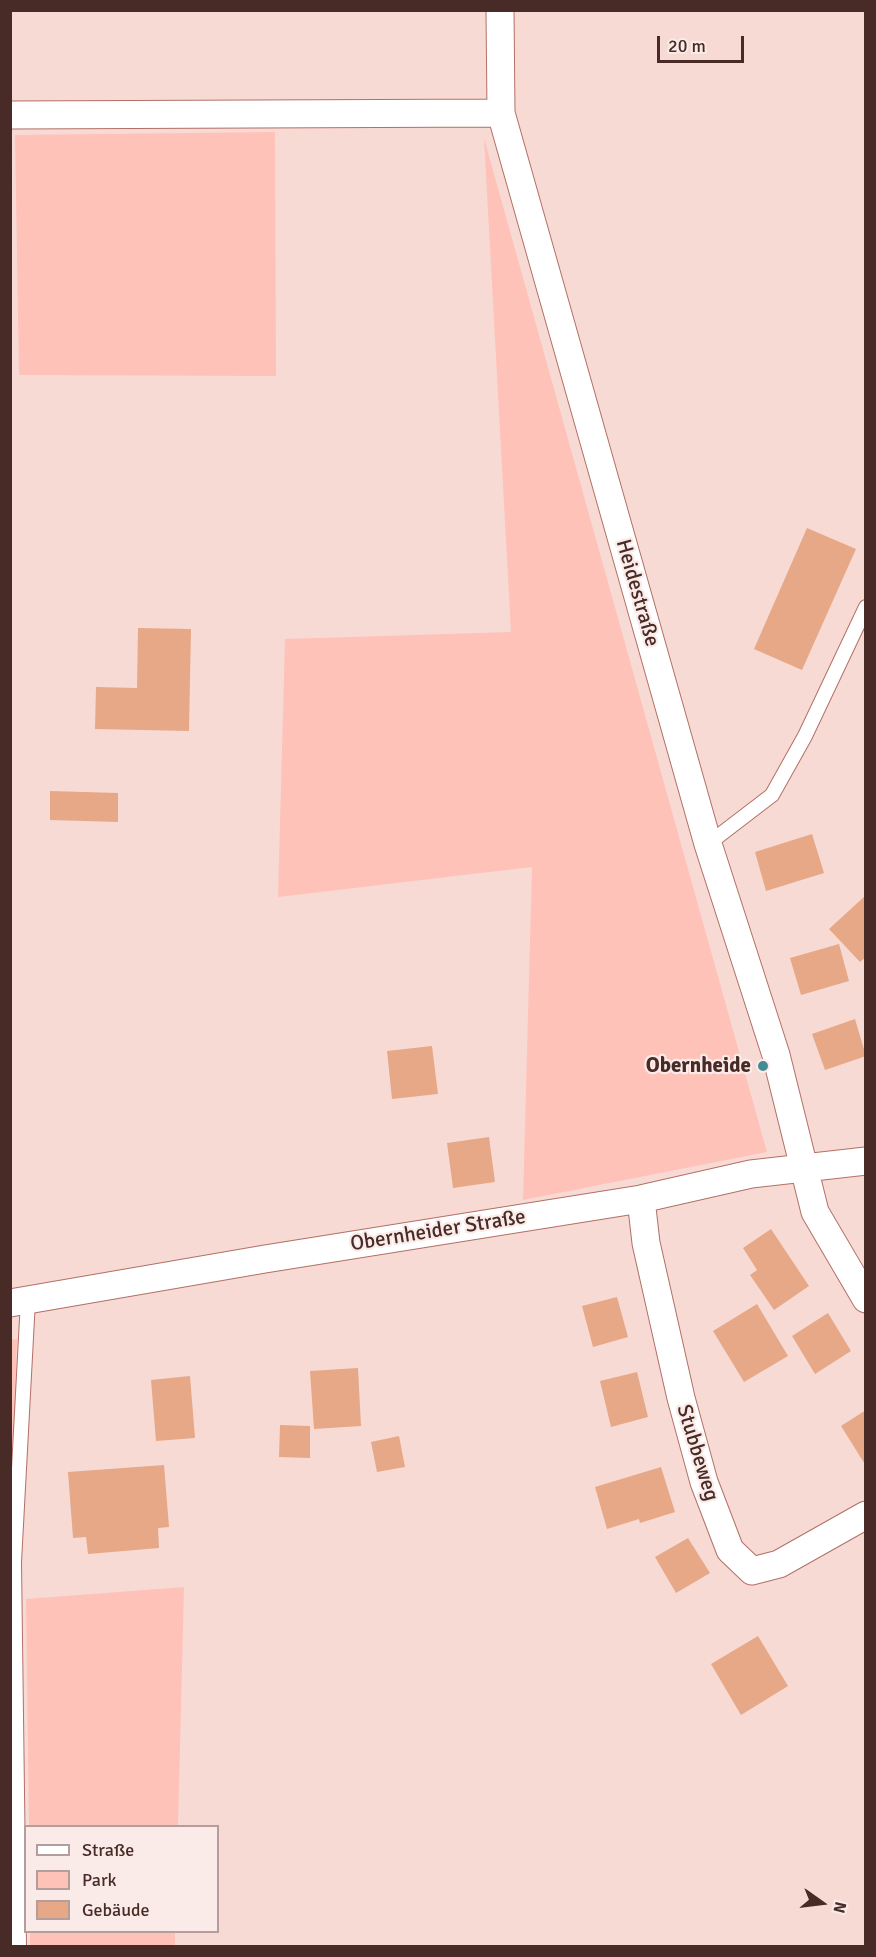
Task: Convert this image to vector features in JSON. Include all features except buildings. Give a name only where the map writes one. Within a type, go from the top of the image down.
[{"type":"street","name":"Heidestraße","points":[[500,10],[501,113],[708,844],[776,1055],[815,1212],[866,1299]]},
{"type":"street","points":[[10,115],[501,113]]},
{"type":"street","name":"Obernheider Straße","points":[[19,1301],[265,1258],[641,1199],[751,1174],[805,1170],[866,1161]]},
{"type":"street","name":"Stubbeweg","points":[[641,1199],[646,1243],[681,1398],[705,1482],[730,1550],[752,1570],[779,1564],[866,1515]]},
{"type":"lane","points":[[708,844],[772,795],[805,736],[866,608]]},
{"type":"lane","points":[[19,1301],[14,1562],[19,1947]]},
{"type":"green space","points":[[275,132],[276,376],[19,375],[15,135]]},
{"type":"green space","points":[[484,138],[767,1152],[523,1200],[532,867],[278,897],[285,639],[511,632]]},
{"type":"green space","points":[[17,1339],[11,1525],[10,1340]]},
{"type":"green space","points":[[184,1587],[178,1825],[29,1825],[26,1599]]},
{"type":"green space","points":[[30,1933],[175,1933],[175,1946],[30,1946]]},
{"type":"place","name":"Obernheide","points":[[763,1066]]}]
